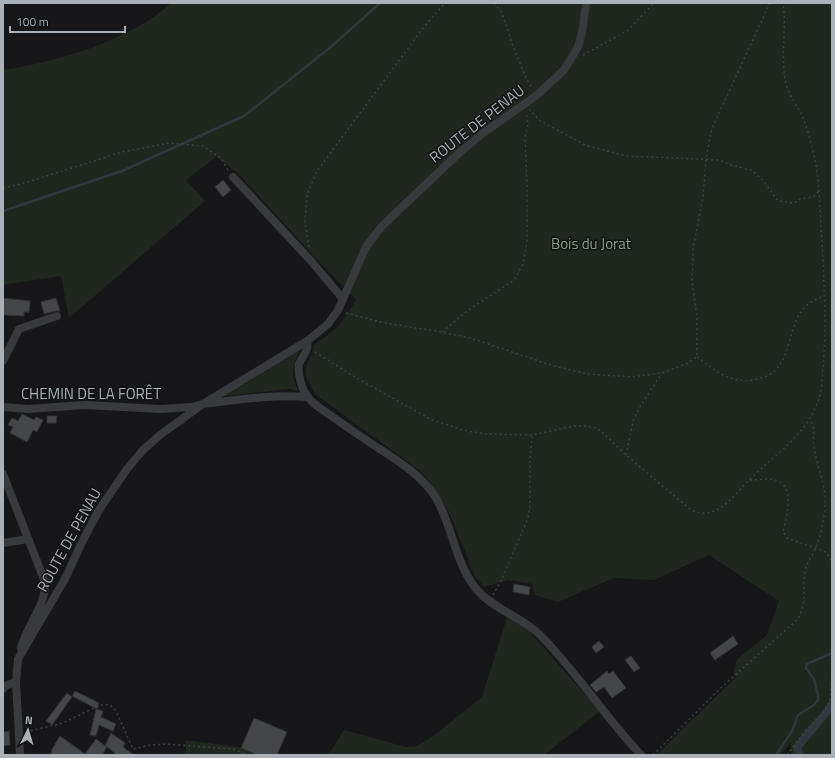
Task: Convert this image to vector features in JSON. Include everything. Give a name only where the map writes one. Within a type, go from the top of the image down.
[{"type":"street","name":"ROUTE DE PENAU","points":[[20,755],[16,682],[18,659],[65,579],[99,510],[127,469],[143,450],[160,435],[203,404],[308,345],[328,324],[338,310],[366,247],[382,226],[460,152],[482,134],[537,95],[564,70],[578,47],[582,33],[586,3]]},
{"type":"street","points":[[233,177],[312,262],[342,299]]},
{"type":"street","points":[[3,361],[19,329],[57,316]]},
{"type":"street","points":[[308,345],[299,364],[298,371],[307,397],[320,408],[404,466],[427,485],[442,509],[462,564],[478,591],[490,601],[520,619],[538,633],[554,650],[641,755]]},
{"type":"street","name":"CHEMIN DE LA FORÊT","points":[[3,407],[28,409],[85,405],[161,409],[290,396],[307,397]]},
{"type":"street","points":[[3,474],[45,582],[45,594],[24,636],[18,659]]},
{"type":"street","points":[[3,543],[28,539]]},
{"type":"street","points":[[3,689],[7,685],[16,682]]},
{"type":"path","points":[[312,262],[305,222],[307,194],[317,171],[423,28],[445,3]]},
{"type":"path","points":[[494,3],[502,13],[526,78],[537,95]]},
{"type":"path","points":[[582,55],[627,30],[654,3]]},
{"type":"path","points":[[697,357],[697,318],[692,281],[693,249],[703,197],[706,159],[712,128],[770,3]]},
{"type":"path","points":[[308,345],[360,380],[432,420],[467,431],[486,434],[532,435],[574,426],[588,426],[602,431],[626,455],[691,510],[703,514],[715,512],[797,437],[809,420],[818,403],[820,392],[825,350],[826,314],[819,191],[815,160],[803,117],[786,86],[783,66],[785,24],[783,3]]},
{"type":"path","points":[[525,104],[539,120],[585,145],[626,156],[720,160],[731,165],[751,170],[763,180],[778,201],[794,203],[800,199],[813,197],[819,191]]},
{"type":"path","points":[[442,332],[467,312],[514,280],[523,264],[527,241],[525,138],[528,124],[525,104]]},
{"type":"path","points":[[3,188],[28,182],[122,152],[173,144],[203,146],[220,158],[233,177]]},
{"type":"path","points":[[697,357],[726,378],[744,381],[764,378],[774,373],[780,367],[798,317],[807,305],[815,299],[825,296]]},
{"type":"path","points":[[338,310],[385,324],[442,332],[470,338],[554,366],[588,374],[632,377],[662,373],[686,364],[697,357]]},
{"type":"path","points":[[626,455],[633,421],[641,405],[662,373]]},
{"type":"path","points":[[653,755],[724,685],[797,620],[803,610],[805,596],[804,581],[807,564],[816,548],[825,511],[826,500],[813,445],[814,429],[812,422],[809,420]]},
{"type":"path","points":[[490,601],[502,579],[528,518],[530,505],[530,460],[532,435]]},
{"type":"path","points":[[750,480],[772,479],[781,483],[786,491],[789,501],[788,513],[783,532],[787,538],[816,548],[828,555],[832,561]]},
{"type":"path","points":[[787,755],[806,730],[823,713],[830,701],[832,676]]},
{"type":"path","points":[[18,734],[63,723],[105,704],[116,710],[133,749],[151,745],[166,744],[232,749],[248,755]]},
{"type":"green space","name":"Bois du Jorat","points":[[171,3],[832,3],[832,755],[792,755],[790,743],[781,755],[656,755],[736,677],[733,674],[737,659],[767,635],[779,601],[709,555],[654,580],[614,578],[558,602],[535,595],[532,584],[508,580],[484,587],[474,575],[448,510],[423,473],[315,394],[306,377],[306,366],[312,354],[314,345],[328,335],[343,321],[356,299],[317,260],[238,173],[216,157],[186,180],[205,201],[69,318],[61,276],[3,285],[3,70],[69,55],[115,38],[155,16]]},
{"type":"green space","points":[[300,350],[293,370],[294,380],[299,391],[289,389],[224,396]]},
{"type":"green space","points":[[508,614],[518,619],[600,711],[544,755],[328,755],[344,730],[406,747],[417,746],[432,737],[482,697]]},
{"type":"green space","points":[[186,740],[259,750],[280,755],[182,755],[186,753]]},
{"type":"building","points":[[223,180],[231,190],[223,197],[215,187]]},
{"type":"building","points":[[3,298],[30,301],[29,312],[24,312],[24,316],[3,315]]},
{"type":"building","points":[[56,298],[60,311],[44,314],[41,302]]},
{"type":"building","points":[[22,414],[34,420],[36,417],[43,420],[37,432],[33,430],[27,442],[10,433],[13,427],[8,425],[12,418],[18,421]]},
{"type":"building","points":[[47,416],[57,416],[56,423],[47,423]]},
{"type":"building","points":[[514,584],[530,587],[529,595],[513,592]]},
{"type":"building","points":[[733,636],[738,644],[715,660],[710,653]]},
{"type":"building","points":[[599,641],[604,647],[596,653],[592,647]]},
{"type":"building","points":[[631,656],[640,668],[634,672],[625,660]]},
{"type":"building","points":[[607,671],[609,674],[613,671],[626,688],[612,698],[604,687],[596,692],[590,685]]},
{"type":"building","points":[[75,691],[99,703],[97,709],[72,696]]},
{"type":"building","points":[[67,693],[72,697],[52,725],[46,721]]},
{"type":"building","points":[[96,709],[103,711],[101,717],[116,724],[113,731],[99,725],[96,736],[90,735]]},
{"type":"building","points":[[254,718],[287,732],[277,755],[257,755],[241,748]]},
{"type":"building","points":[[9,731],[10,745],[3,746],[3,732]]},
{"type":"building","points":[[111,733],[125,743],[123,747],[134,755],[117,755],[107,747],[102,755],[50,755],[60,736],[85,754],[96,739],[105,746]]},
{"type":"waterway","points":[[3,211],[122,171],[244,116],[332,46],[380,3]]},
{"type":"waterway","points":[[776,755],[792,731],[798,715],[814,705],[818,700],[814,679],[806,668],[807,664],[832,653]]},
{"type":"waterway","points":[[800,755],[797,748],[832,704]]}]
